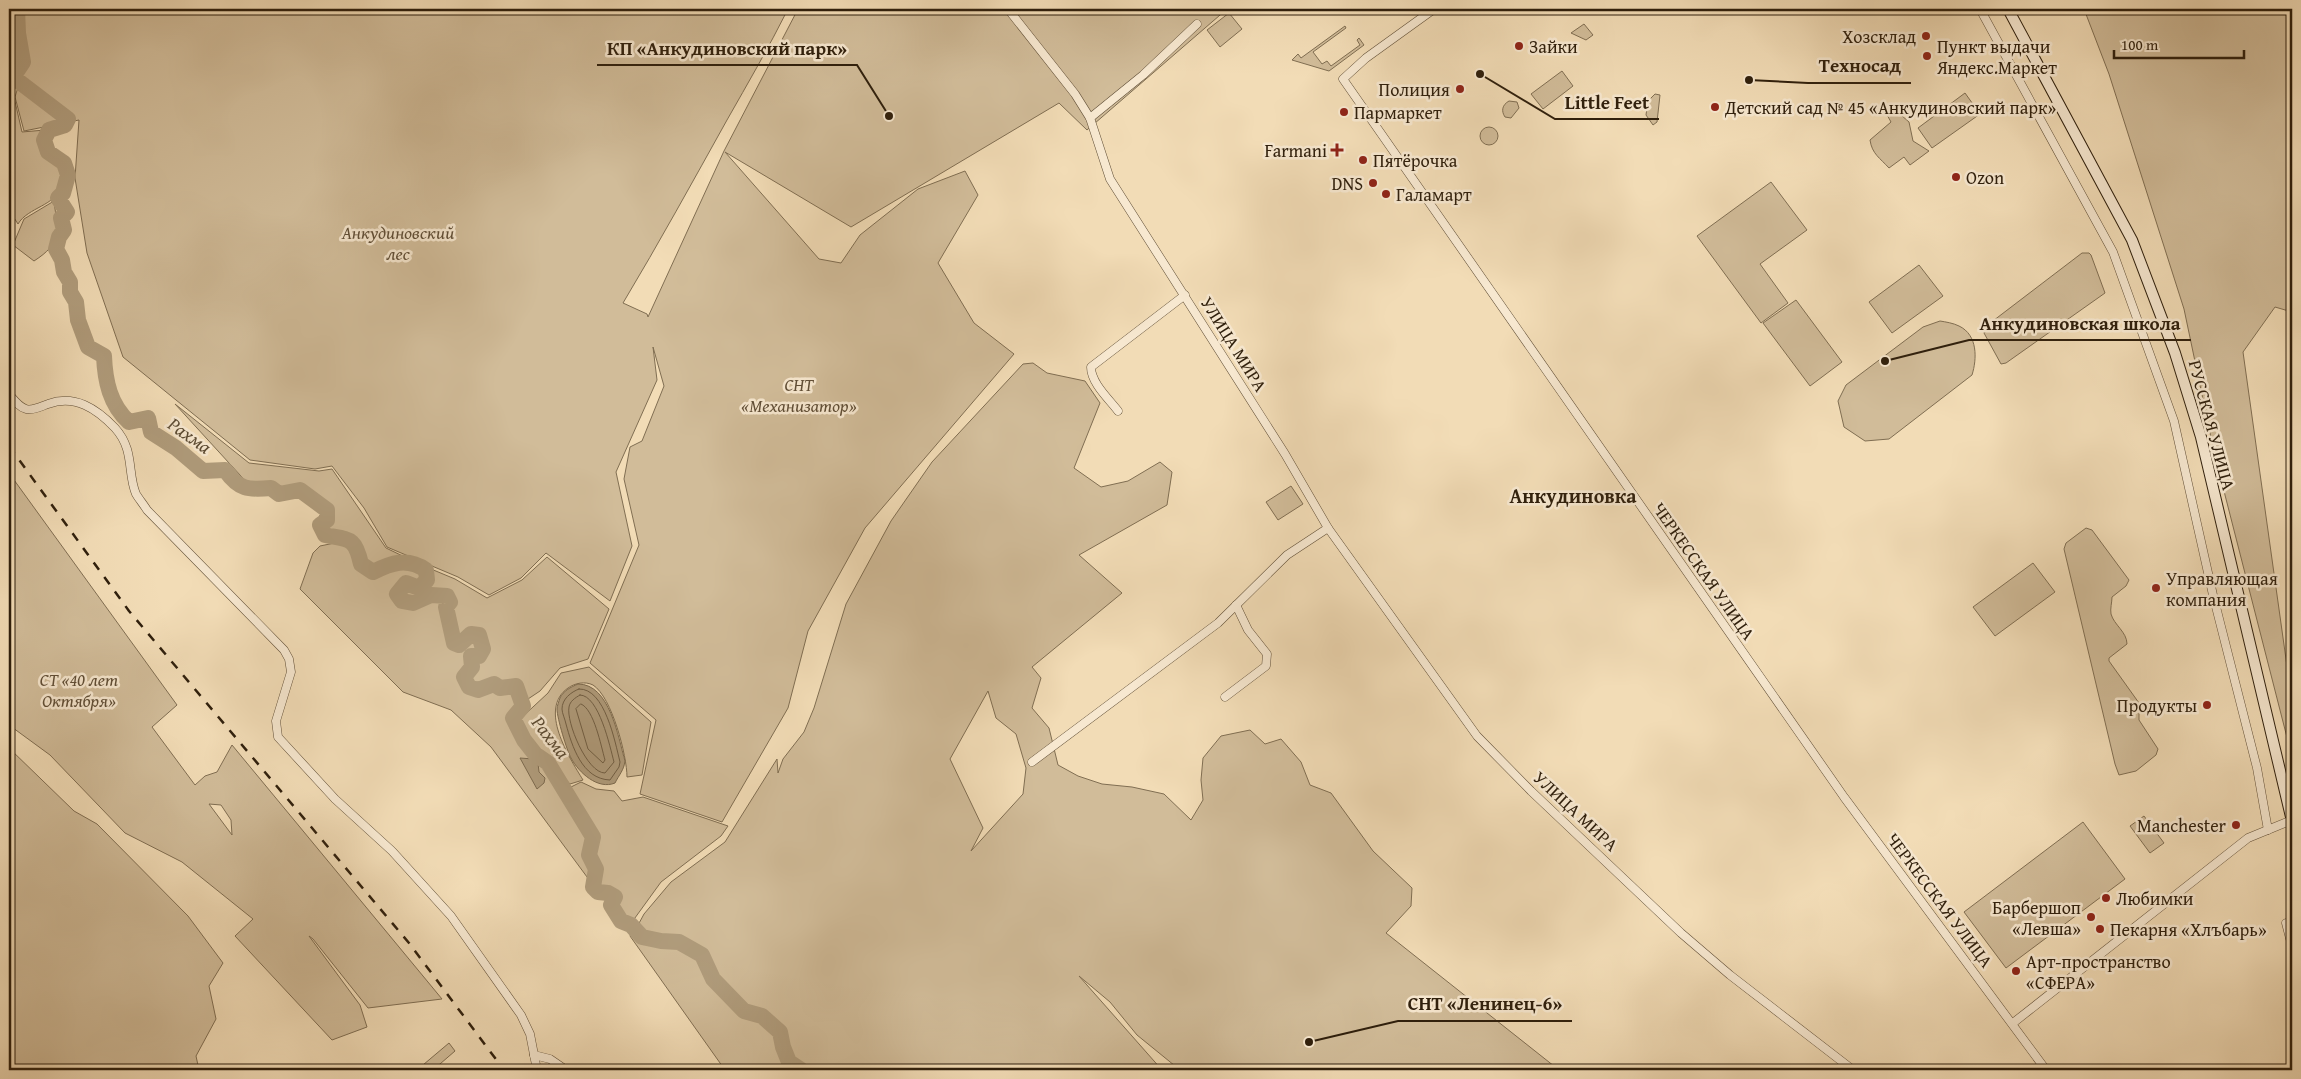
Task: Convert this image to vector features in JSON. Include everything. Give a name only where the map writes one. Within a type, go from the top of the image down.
[{"type":"street","name":"УЛИЦА МИРА","points":[[1008,9],[1075,94],[1090,118],[1110,179],[1185,294],[1285,454],[1328,528],[1477,736],[1531,791],[1681,933],[1730,975],[1853,1070]]},
{"type":"street","name":"ЧЕРКЕССКАЯ УЛИЦА","points":[[1434,9],[1366,58],[1343,79],[1844,797],[2046,1070]]},
{"type":"street","points":[[1980,9],[2113,252],[2174,421],[2213,595],[2257,768],[2268,830]]},
{"type":"street","name":"РУССКАЯ УЛИЦА","points":[[2008,9],[2132,240],[2175,353],[2201,437],[2292,820]]},
{"type":"street","points":[[1090,118],[1143,75],[1198,24]]},
{"type":"street","points":[[1118,411],[1096,383],[1091,373],[1091,367],[1185,294]]},
{"type":"street","points":[[9,394],[24,409],[31,410],[57,400],[68,399],[80,402],[100,413],[117,430],[131,461],[136,494],[147,510],[284,650],[289,659],[290,672],[276,721],[278,737],[335,799],[392,852],[451,916],[521,1016],[530,1034],[537,1070]]},
{"type":"street","points":[[1032,762],[1170,661],[1218,623],[1287,555],[1328,528]]},
{"type":"street","points":[[1225,698],[1266,666],[1268,661],[1267,654],[1248,630],[1236,605]]},
{"type":"street","points":[[2013,1023],[2248,838],[2292,820]]},
{"type":"street","points":[[2286,923],[2292,946]]},
{"type":"street","points":[[534,1055],[550,1058],[566,1070]]},
{"type":"green space","points":[[9,9],[15,9],[22,62],[9,80]]},
{"type":"green space","points":[[21,9],[788,9],[663,235],[623,303],[647,314],[648,317],[724,151],[798,9],[1227,9],[1087,130],[1059,103],[851,227],[725,152],[819,259],[841,263],[860,235],[918,189],[965,171],[978,195],[938,263],[974,323],[1014,354],[865,528],[808,631],[788,708],[722,822],[640,794],[656,720],[590,663],[639,545],[624,479],[630,447],[642,441],[664,386],[653,347],[657,380],[616,472],[632,546],[610,601],[546,553],[521,578],[489,595],[458,577],[387,547],[364,508],[332,466],[315,469],[250,460],[123,357],[87,253],[75,178],[79,120],[24,131],[15,97],[27,57]]},
{"type":"green space","points":[[2084,9],[2292,9],[2292,312],[2275,307],[2243,352],[2292,702],[2292,757],[2214,452],[2184,309],[2109,74]]},
{"type":"green space","points":[[1229,13],[1242,29],[1220,47],[1207,30]]},
{"type":"green space","points":[[1584,24],[1593,35],[1586,40],[1571,33]]},
{"type":"green space","points":[[1345,26],[1346,28],[1313,52],[1322,64],[1327,61],[1331,66],[1360,45],[1357,40],[1359,38],[1364,45],[1329,71],[1292,60],[1298,54],[1301,58]]},
{"type":"green space","points":[[1562,71],[1573,86],[1543,109],[1531,94]]},
{"type":"green space","points":[[11,84],[22,132],[45,130],[40,138],[44,152],[62,166],[62,181],[58,193],[54,198],[28,214],[18,224],[9,210],[9,87]]},
{"type":"green space","points":[[1965,93],[1980,114],[1932,148],[1918,128]]},
{"type":"green space","points":[[1655,94],[1660,95],[1657,122],[1653,125],[1646,115],[1648,101]]},
{"type":"green space","points":[[1509,101],[1517,102],[1519,108],[1511,118],[1505,117],[1503,113],[1505,104]]},
{"type":"green space","points":[[1889,110],[1901,115],[1909,122],[1913,141],[1929,151],[1910,165],[1904,157],[1889,168],[1873,149],[1870,140],[1891,122],[1886,113]]},
{"type":"green space","points":[[1489,127],[1495,130],[1498,136],[1495,142],[1489,145],[1483,142],[1480,136],[1483,130]]},
{"type":"green space","points":[[1771,182],[1807,230],[1760,264],[1788,303],[1761,323],[1697,236]]},
{"type":"green space","points":[[54,201],[57,229],[54,242],[43,255],[34,261],[13,245],[24,219]]},
{"type":"green space","points":[[2082,253],[2089,253],[2091,255],[2105,293],[2006,363],[2001,364],[1984,333],[1985,327]]},
{"type":"green space","points":[[1919,265],[1943,296],[1892,333],[1869,302]]},
{"type":"green space","points":[[1796,300],[1842,362],[1810,386],[1763,323]]},
{"type":"green space","points":[[1940,321],[1959,326],[1970,335],[1975,348],[1975,362],[1972,375],[1889,439],[1865,441],[1844,427],[1838,401],[1846,385],[1923,327]]},
{"type":"green space","points":[[1033,363],[1047,373],[1085,381],[1100,403],[1074,468],[1101,487],[1128,481],[1160,462],[1172,472],[1167,505],[1079,555],[1122,593],[1032,667],[1041,678],[1032,708],[1049,728],[1058,765],[1078,776],[1102,784],[1132,787],[1164,794],[1191,820],[1203,800],[1201,780],[1203,758],[1221,736],[1250,730],[1265,744],[1281,739],[1301,762],[1310,785],[1331,793],[1373,851],[1412,888],[1411,906],[1386,933],[1559,1070],[1180,1070],[1137,1035],[1110,1002],[1079,976],[1162,1070],[804,1070],[791,1060],[783,1031],[764,1014],[745,1009],[716,978],[704,954],[679,939],[659,938],[645,934],[637,927],[644,914],[671,882],[725,842],[777,759],[778,773],[783,759],[804,732],[814,708],[846,604],[891,521],[932,462],[1023,364]],"holes":[[[988,691],[996,718],[1016,734],[1026,768],[1023,794],[971,851],[983,828],[950,759]]]},
{"type":"green space","points":[[175,404],[249,463],[319,471],[332,469],[386,548],[411,560],[385,560],[372,567],[365,559],[354,539],[344,534],[329,532],[324,526],[329,521],[331,509],[300,486],[280,490],[271,484],[251,487]]},
{"type":"green space","name":"СТ «40 лет Октября»","points":[[9,473],[177,705],[152,727],[195,785],[205,776],[217,772],[232,745],[442,999],[368,1008],[309,936],[360,1005],[367,1027],[332,1040],[235,936],[253,919],[182,862],[125,833],[50,755],[9,725]],"holes":[[[209,804],[221,805],[231,820],[232,835]]]},
{"type":"green space","points":[[1291,486],[1303,504],[1278,520],[1266,502]]},
{"type":"green space","points":[[2086,528],[2092,530],[2129,580],[2126,586],[2112,597],[2111,610],[2111,614],[2125,636],[2127,644],[2109,658],[2109,661],[2139,703],[2139,720],[2158,749],[2156,755],[2136,771],[2119,775],[2064,549],[2066,543]]},
{"type":"green space","points":[[344,541],[354,550],[358,567],[372,577],[393,566],[417,569],[421,578],[416,583],[404,579],[393,594],[400,602],[412,606],[428,601],[444,601],[442,606],[451,644],[460,649],[475,639],[476,652],[468,654],[468,665],[461,676],[465,686],[472,692],[494,688],[501,691],[514,690],[518,707],[509,719],[531,754],[545,767],[589,838],[586,853],[593,869],[590,881],[491,747],[451,710],[403,692],[300,589],[313,553],[320,546]]},
{"type":"green space","points":[[547,557],[609,609],[588,659],[560,668],[540,691],[525,701],[516,683],[492,681],[474,685],[470,677],[475,668],[474,661],[483,659],[486,650],[482,632],[474,630],[457,639],[450,609],[454,603],[451,594],[435,591],[414,597],[406,595],[408,589],[422,591],[432,580],[431,569],[455,579],[487,598],[522,580]]},
{"type":"green space","points":[[2033,563],[2055,592],[1995,636],[1973,607]]},
{"type":"green space","points":[[589,667],[651,722],[642,775],[627,777],[621,742],[612,714],[606,701],[593,685],[583,683],[571,686],[559,697],[556,708],[559,733],[583,780],[570,784],[529,740],[519,720],[548,693],[561,673]]},
{"type":"green space","points":[[9,748],[74,811],[97,824],[188,916],[223,963],[209,986],[216,1019],[196,1056],[199,1070],[9,1070]]},
{"type":"green space","points":[[581,782],[596,789],[614,791],[622,801],[643,797],[728,826],[721,836],[661,882],[632,922],[622,918],[615,905],[617,897],[610,890],[600,889],[597,883],[598,868],[592,854],[596,836],[567,789]]},
{"type":"green space","points":[[2144,816],[2164,843],[2150,853],[2130,826]]},
{"type":"green space","points":[[2083,822],[2125,879],[2006,968],[1964,912]]},
{"type":"green space","points":[[632,931],[649,941],[682,947],[699,956],[711,980],[742,1014],[771,1025],[775,1029],[787,1061],[797,1070],[725,1070],[630,936]]},
{"type":"green space","points":[[449,1043],[455,1051],[433,1070],[417,1070]]},
{"type":"water","points":[[578,684],[589,686],[598,693],[611,714],[625,761],[615,783],[609,785],[602,784],[590,779],[574,764],[567,749],[560,727],[557,708],[563,693]]},
{"type":"water","points":[[520,758],[533,759],[538,763],[539,772],[545,778],[544,783],[537,789]]},
{"type":"waterway","name":"Рахма","points":[[17,9],[18,33],[23,62],[13,77],[68,119],[65,125],[49,130],[44,140],[48,152],[64,163],[68,175],[63,193],[58,198],[67,212],[61,218],[64,230],[59,237],[56,249],[62,260],[64,272],[70,282],[70,292],[76,302],[78,320],[88,347],[104,356],[107,383],[117,408],[129,422],[148,418],[151,432],[176,448],[203,471],[225,470],[240,485],[256,489],[271,488],[279,494],[300,490],[327,510],[327,520],[320,525],[325,535],[346,539],[354,544],[361,564],[373,572],[399,563],[412,564],[426,570],[427,580],[419,588],[406,583],[397,594],[402,601],[413,603],[431,595],[447,596],[450,602],[446,607],[454,643],[459,645],[471,634],[479,635],[483,649],[479,656],[471,656],[472,667],[464,677],[469,687],[478,690],[494,684],[500,688],[516,686],[523,706],[513,718],[524,740],[535,754],[548,763],[593,837],[589,855],[596,869],[593,887],[598,892],[608,893],[615,897],[611,905],[621,921],[631,925],[642,937],[679,942],[702,955],[713,979],[744,1011],[762,1016],[780,1032],[789,1062],[801,1070]]},
{"type":"railway","points":[[9,446],[129,611],[409,943],[504,1070]]},
{"type":"place","name":"Хозсклад","points":[[1926,36]]},
{"type":"place","name":"Зайки","points":[[1519,46]]},
{"type":"place","name":"Пункт выдачи Яндекс.Маркет","points":[[1927,56]]},
{"type":"place","name":"Little Feet","points":[[1480,74]]},
{"type":"place","name":"Техносад","points":[[1749,80]]},
{"type":"place","name":"Полиция","points":[[1460,89]]},
{"type":"place","name":"Детский сад № 45 «Анкудиновский парк»","points":[[1715,107]]},
{"type":"place","name":"Пармаркет","points":[[1344,112]]},
{"type":"place","name":"КП «Анкудиновский парк»","points":[[889,116]]},
{"type":"place","name":"Farmani","points":[[1337,150]]},
{"type":"place","name":"Пятёрочка","points":[[1363,160]]},
{"type":"place","name":"Ozon","points":[[1956,177]]},
{"type":"place","name":"DNS","points":[[1373,183]]},
{"type":"place","name":"Галамарт","points":[[1386,194]]},
{"type":"place","name":"Анкудиновская школа","points":[[1885,361]]},
{"type":"place","name":"Управляющая компания","points":[[2156,588]]},
{"type":"place","name":"Продукты","points":[[2207,705]]},
{"type":"place","name":"Manchester","points":[[2236,825]]},
{"type":"place","name":"Любимки","points":[[2106,898]]},
{"type":"place","name":"Барбершоп «Левша»","points":[[2091,917]]},
{"type":"place","name":"Пекарня «Хлъбарь»","points":[[2100,929]]},
{"type":"place","name":"Арт-пространство «СФЕРА»","points":[[2016,971]]},
{"type":"place","name":"СНТ «Ленинец-6»","points":[[1309,1042]]},
{"type":"district","name":"Анкудиновка","points":[[1573,495]]},
{"type":"park label","name":"Анкудиновский лес","points":[[398,242]]},
{"type":"park label","name":"СНТ «Механизатор»","points":[[799,394]]}]
